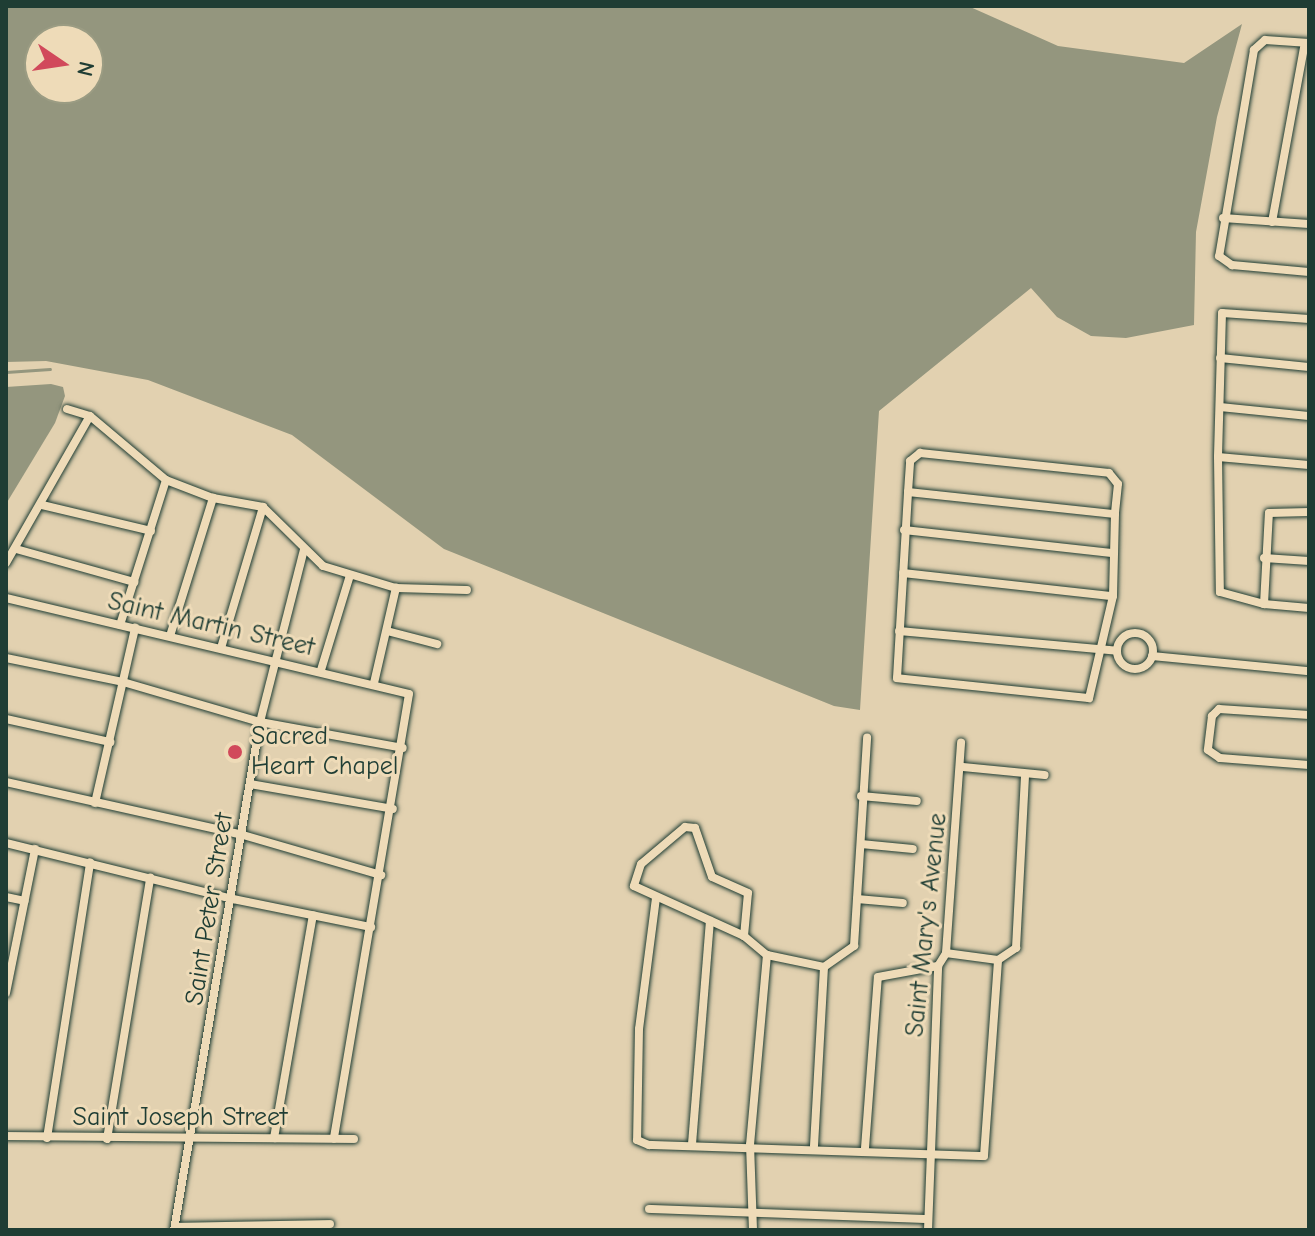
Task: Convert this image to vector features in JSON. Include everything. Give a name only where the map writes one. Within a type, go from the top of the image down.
[{"type":"street","points":[[1272,222],[1307,43],[1265,40],[1254,50],[1223,218],[1221,262],[1309,272]]},
{"type":"street","points":[[1223,218],[1309,224]]},
{"type":"street","points":[[1309,319],[1226,311],[1220,318],[1218,457],[1220,592],[1264,604],[1309,608]]},
{"type":"street","points":[[1220,358],[1309,367]]},
{"type":"street","points":[[1220,407],[1309,416]]},
{"type":"street","points":[[67,409],[90,416],[166,480],[213,498],[263,507],[282,520],[304,550],[323,566],[396,588],[467,590]]},
{"type":"street","points":[[6,563],[42,505],[90,416]]},
{"type":"street","points":[[914,455],[951,456],[1109,473],[1118,484],[1115,514],[1113,596],[1091,694],[1082,699],[901,680],[895,674],[904,530],[914,455]]},
{"type":"street","points":[[1218,457],[1309,465]]},
{"type":"street","points":[[120,625],[166,480]]},
{"type":"street","points":[[908,492],[1115,514]]},
{"type":"street","points":[[170,636],[213,498]]},
{"type":"street","points":[[42,505],[151,531]]},
{"type":"street","points":[[221,648],[263,507]]},
{"type":"street","points":[[1264,604],[1264,558],[1269,513],[1309,512]]},
{"type":"street","points":[[904,530],[1114,553]]},
{"type":"street","points":[[16,549],[134,582]]},
{"type":"street","name":"Saint Peter Street","points":[[174,1228],[233,899],[260,722],[304,550]]},
{"type":"street","points":[[1264,558],[1309,561]]},
{"type":"street","points":[[903,573],[1113,596]]},
{"type":"street","points":[[321,670],[350,575]]},
{"type":"street","points":[[374,683],[396,588]]},
{"type":"street","name":"Saint Martin Street","points":[[6,598],[406,691],[403,748]]},
{"type":"street","points":[[95,803],[135,628]]},
{"type":"street","points":[[387,631],[437,644]]},
{"type":"street","points":[[899,631],[1100,648],[1117,651],[1130,668],[1141,668],[1152,656],[1152,644],[1138,633],[1126,635],[1117,651]]},
{"type":"street","points":[[1152,656],[1309,671]]},
{"type":"street","points":[[6,658],[123,682],[260,722],[403,748],[334,1139]]},
{"type":"street","points":[[1309,715],[1219,709],[1212,716],[1208,750],[1220,758],[1309,765]]},
{"type":"street","points":[[6,719],[110,742]]},
{"type":"street","points":[[744,936],[748,893],[712,877],[692,826],[653,852],[634,876],[634,886],[744,936],[767,955],[824,967],[854,946],[867,737]]},
{"type":"street","name":"Saint Mary's Avenue","points":[[928,1230],[938,966],[946,953],[963,767],[961,743]]},
{"type":"street","points":[[963,767],[1045,775]]},
{"type":"street","points":[[946,953],[998,960],[1016,948],[1025,774]]},
{"type":"street","points":[[6,782],[243,835],[381,875]]},
{"type":"street","points":[[250,784],[393,809]]},
{"type":"street","points":[[861,796],[917,801]]},
{"type":"street","points":[[6,843],[233,899],[371,927]]},
{"type":"street","points":[[861,844],[913,849]]},
{"type":"street","points":[[6,993],[10,954],[35,849]]},
{"type":"street","points":[[47,1138],[90,862]]},
{"type":"street","points":[[107,1139],[150,878]]},
{"type":"street","points":[[6,897],[25,901]]},
{"type":"street","points":[[656,898],[634,1135],[644,1144],[814,1146],[987,1154],[998,960]]},
{"type":"street","points":[[857,899],[903,903]]},
{"type":"street","points":[[274,1138],[313,915]]},
{"type":"street","points":[[692,1144],[710,921]]},
{"type":"street","points":[[753,1230],[750,1145],[767,955]]},
{"type":"street","points":[[865,1148],[878,977],[938,966]]},
{"type":"street","points":[[814,1146],[824,967]]},
{"type":"street","name":"Saint Joseph Street","points":[[6,1136],[354,1139]]},
{"type":"street","points":[[649,1209],[928,1219]]},
{"type":"street","points":[[174,1228],[330,1224]]},
{"type":"shaded area","points":[[6,6],[968,6],[1058,46],[1184,63],[1242,24],[1217,117],[1196,232],[1194,325],[1126,338],[1091,336],[1057,317],[1031,288],[879,411],[860,710],[834,706],[444,549],[292,435],[148,380],[46,361],[6,362]]},
{"type":"shaded area","points":[[51,384],[63,387],[65,396],[55,423],[6,504],[6,387]]},
{"type":"waterway","points":[[6,372],[50,369]]},
{"type":"place","name":"Sacred Heart Chapel","points":[[235,752]]}]
